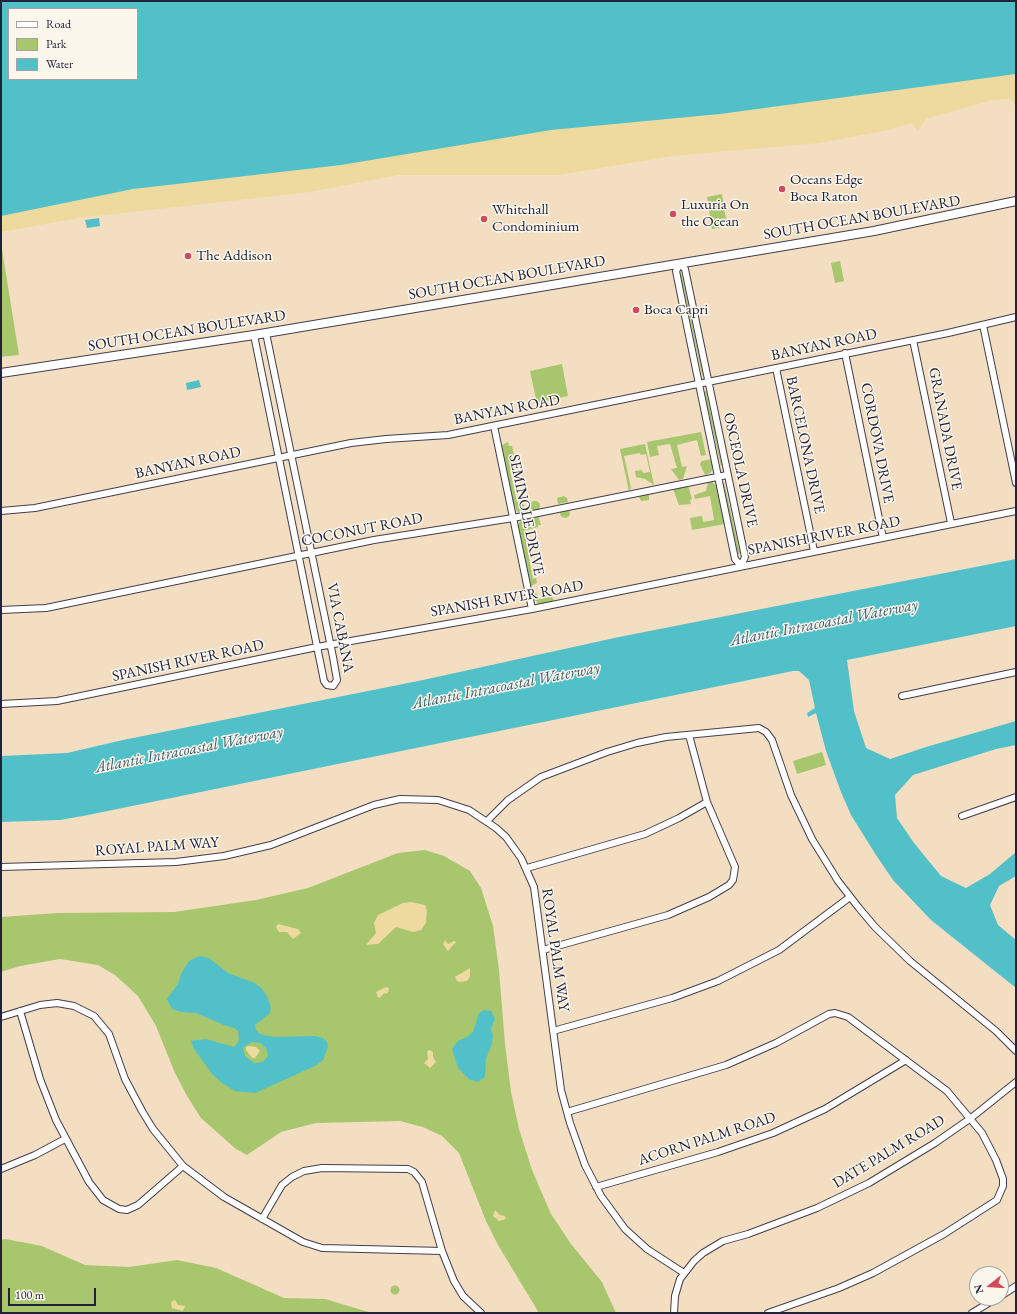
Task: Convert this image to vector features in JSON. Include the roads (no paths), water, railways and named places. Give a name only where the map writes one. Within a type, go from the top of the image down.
[{"type":"main road","name":"SOUTH OCEAN BOULEVARD","points":[[1,373],[254,335],[680,264],[886,229],[1016,201]]},
{"type":"street","name":"OSCEOLA DRIVE","points":[[680,264],[685,269],[708,382],[745,557],[741,566],[735,559],[676,271],[680,264]]},
{"type":"street","name":"BANYAN ROAD","points":[[1,510],[35,508],[365,441],[448,435],[983,326],[1016,317]]},
{"type":"street","points":[[983,326],[1016,483]]},
{"type":"street","name":"VIA CABANA","points":[[254,335],[324,681],[327,685],[333,686],[337,680],[266,333]]},
{"type":"street","name":"GRANADA DRIVE","points":[[914,340],[951,523]]},
{"type":"street","name":"CORDOVA DRIVE","points":[[845,353],[883,538]]},
{"type":"street","name":"BARCELONA DRIVE","points":[[776,368],[814,551]]},
{"type":"street","name":"SEMINOLE DRIVE","points":[[494,426],[532,609]]},
{"type":"street","name":"COCONUT ROAD","points":[[1,610],[46,608],[374,540],[513,518],[727,475]]},
{"type":"street","name":"SPANISH RIVER ROAD","points":[[1,704],[57,701],[330,644],[532,609],[1016,511]]},
{"type":"street","points":[[902,696],[1016,672]]},
{"type":"street","points":[[487,821],[508,800],[541,776],[636,743],[752,727],[759,728],[766,732],[772,740],[784,777],[801,817],[825,860],[850,897],[875,927],[897,948],[996,1031],[1016,1051]]},
{"type":"street","points":[[543,950],[668,915],[709,897],[729,885],[733,880],[735,867],[707,802],[689,735]]},
{"type":"street","points":[[962,816],[1016,797]]},
{"type":"street","name":"ROYAL PALM WAY","points":[[1,867],[176,862],[224,856],[277,843],[374,805],[400,799],[426,798],[451,803],[469,810],[487,821],[506,837],[527,868],[537,900],[557,1067],[566,1112],[577,1144],[596,1187],[614,1216],[634,1237],[684,1273]]},
{"type":"street","points":[[527,868],[644,834],[707,802]]},
{"type":"street","points":[[553,1031],[672,998],[724,979],[779,950],[850,897]]},
{"type":"street","points":[[1,1017],[46,1004],[62,1003],[84,1010],[99,1021],[112,1039],[125,1079],[142,1111],[153,1129],[184,1166],[224,1197],[303,1242],[315,1247],[442,1252]]},
{"type":"street","points":[[20,1011],[40,1079],[65,1140],[89,1182],[103,1200],[119,1209],[127,1210],[138,1205],[184,1166]]},
{"type":"street","points":[[566,1112],[726,1065],[776,1043],[833,1013],[842,1014],[848,1017],[947,1091],[971,1118],[985,1138],[1001,1172],[1003,1186],[997,1200],[944,1234],[873,1273],[839,1288],[768,1313]]},
{"type":"street","name":"ACORN PALM ROAD","points":[[596,1187],[718,1152],[773,1133],[832,1105],[906,1060]]},
{"type":"street","name":"DATE PALM ROAD","points":[[684,1273],[694,1261],[711,1247],[817,1208],[847,1194],[906,1161],[971,1118],[1016,1082]]},
{"type":"street","points":[[1,1169],[29,1158],[65,1140]]},
{"type":"street","points":[[262,1219],[282,1185],[292,1177],[304,1171],[322,1168],[408,1169],[414,1172],[422,1182],[442,1252],[454,1281],[463,1296],[481,1313]]},
{"type":"street","points":[[674,1313],[676,1290],[684,1273]]},
{"type":"street","points":[[972,1313],[984,1306]]},
{"type":"water","points":[[1,1],[1016,1],[1016,74],[720,114],[551,130],[341,165],[133,189],[1,216]]},
{"type":"water","points":[[99,218],[100,226],[87,228],[85,220]]},
{"type":"water","points":[[199,380],[201,387],[187,390],[186,383]]},
{"type":"water","name":"Atlantic Intracoastal Waterway","points":[[1016,559],[1016,626],[847,660],[854,711],[866,748],[890,759],[1016,721],[1016,745],[996,749],[913,775],[895,795],[897,818],[914,843],[941,876],[966,888],[990,874],[1016,852],[1016,876],[999,886],[990,905],[998,925],[1016,940],[1016,988],[931,920],[893,880],[851,815],[826,751],[816,713],[808,717],[807,713],[815,708],[809,680],[799,671],[88,815],[60,820],[1,822],[1,756],[67,753],[123,740],[423,680],[619,637]]},
{"type":"water","points":[[199,956],[209,958],[228,973],[255,983],[267,996],[271,1008],[269,1014],[255,1025],[256,1030],[260,1034],[273,1037],[315,1036],[323,1038],[327,1042],[328,1047],[323,1060],[315,1066],[255,1093],[235,1091],[221,1082],[213,1075],[194,1049],[191,1041],[206,1039],[234,1047],[239,1041],[238,1031],[196,1013],[181,1012],[172,1009],[167,999],[178,984],[181,974],[189,961]],"holes":[[[252,1042],[260,1043],[266,1048],[268,1056],[263,1062],[254,1063],[245,1056],[243,1047]]]},
{"type":"water","points":[[484,1010],[491,1011],[495,1019],[491,1029],[493,1035],[492,1044],[486,1059],[485,1077],[478,1082],[470,1080],[458,1068],[452,1049],[458,1041],[467,1037],[473,1032],[479,1013]]},
{"type":"place","name":"Oceans Edge Boca Raton","points":[[782,189]]},
{"type":"place","name":"Luxuria On the Ocean","points":[[673,214]]},
{"type":"place","name":"Whitehall Condominium","points":[[484,219]]},
{"type":"place","name":"The Addison","points":[[188,256]]},
{"type":"place","name":"Boca Capri","points":[[636,310]]}]
